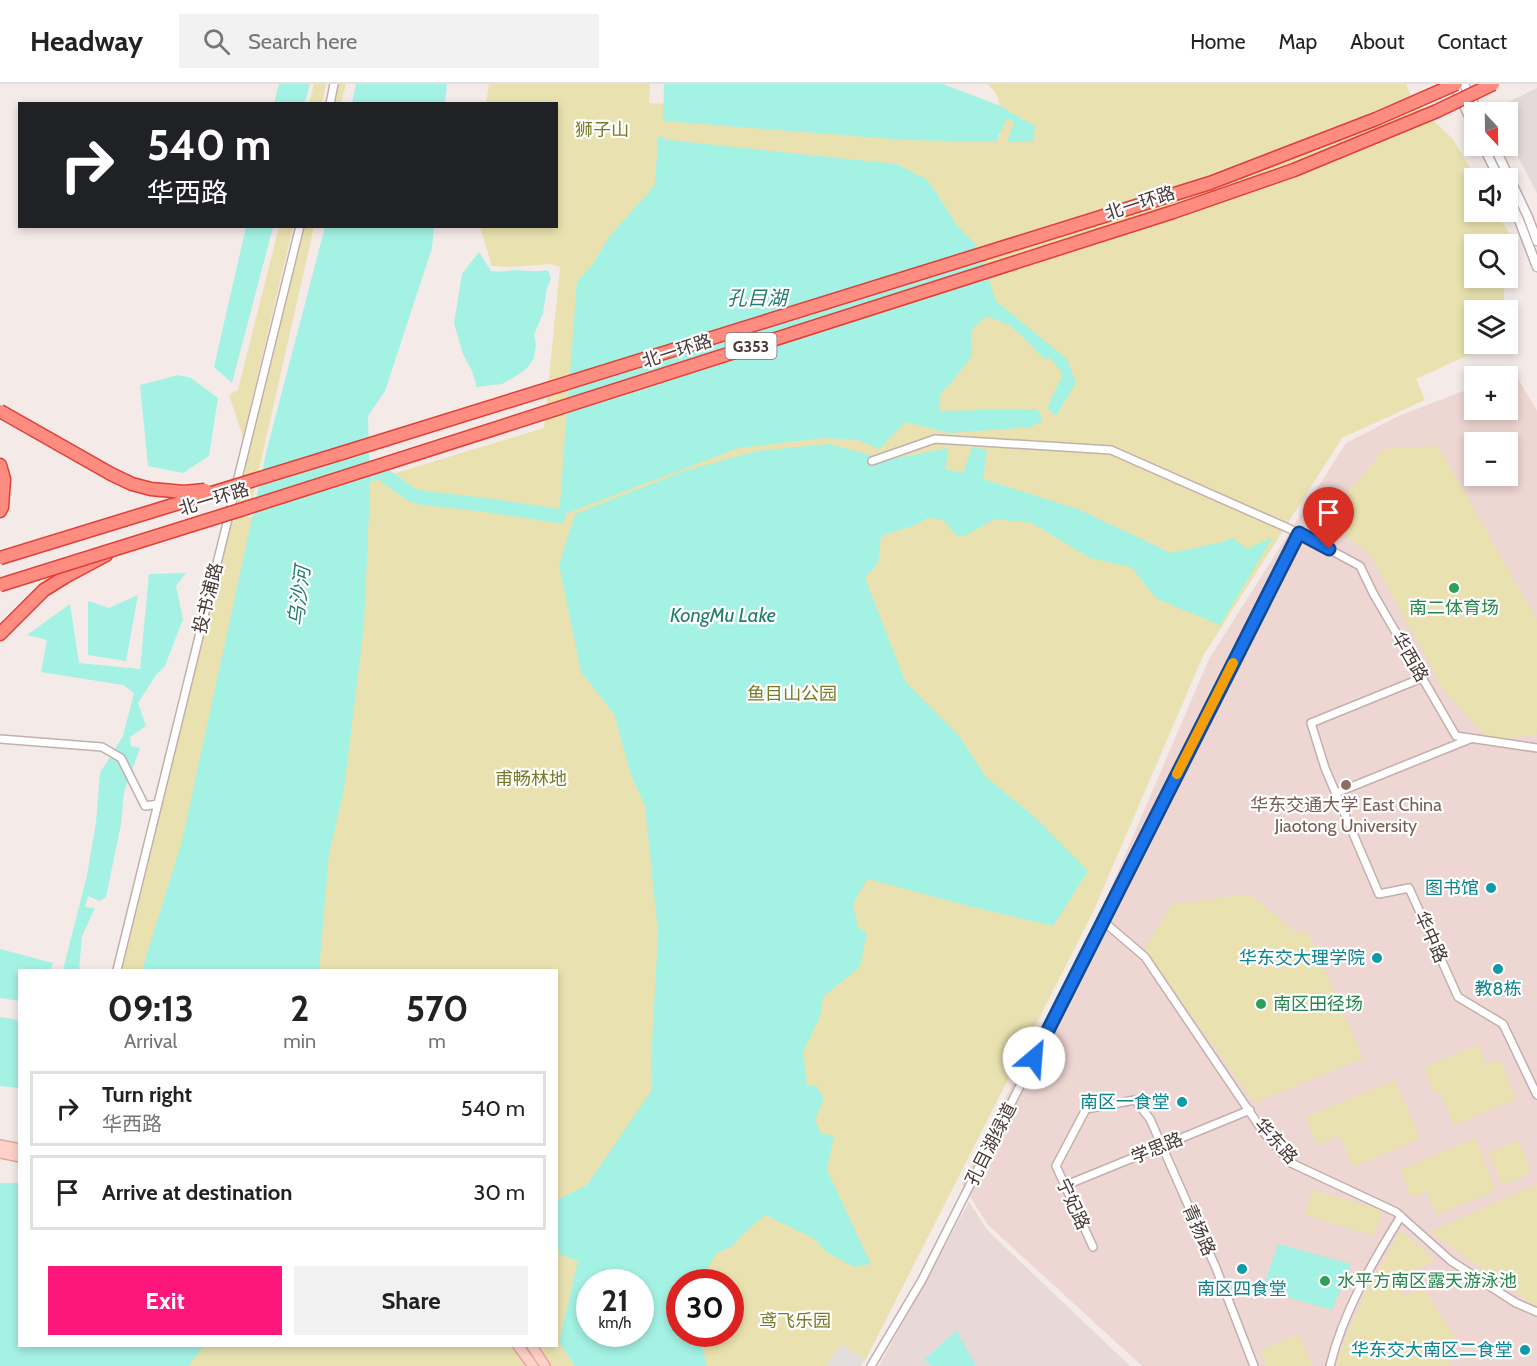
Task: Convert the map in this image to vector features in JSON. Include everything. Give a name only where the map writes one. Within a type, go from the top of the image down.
[{"type":"highway","name":"北一环路","points":[[0,558],[1210,183],[1376,118],[1455,84]]},
{"type":"highway","name":"北一环路","points":[[0,585],[1173,212],[1294,170],[1437,111],[1493,84]]},
{"type":"highway","points":[[0,411],[111,474],[132,484],[151,489],[184,492],[205,490],[301,459],[342,453]]},
{"type":"highway","points":[[0,465],[4,479],[0,511]]},
{"type":"highway","points":[[0,634],[44,590],[124,546]]},
{"type":"main road","points":[[0,1145],[18,1149]]},
{"type":"main road","points":[[0,1153],[18,1157]]},
{"type":"main road","points":[[519,1347],[533,1366]]},
{"type":"main road","points":[[533,1347],[545,1366]]},
{"type":"street","points":[[330,102],[334,84]]},
{"type":"street","points":[[1455,84],[1464,104]]},
{"type":"street","points":[[1464,84],[1473,102]]},
{"type":"street","points":[[1499,156],[1537,241]]},
{"type":"street","points":[[1518,218],[1537,267]]},
{"type":"street","name":"投书浦路","points":[[117,969],[300,228]]},
{"type":"street","name":"华西路","points":[[873,461],[935,439],[1111,450],[1299,533],[1360,567],[1456,736],[1537,748]]},
{"type":"street","name":"孔目湖绿道","points":[[871,1366],[922,1280],[1299,533]]},
{"type":"street","name":"华中路","points":[[1422,678],[1311,723],[1325,768],[1379,894],[1409,888],[1458,997],[1503,1024],[1537,1095]]},
{"type":"street","points":[[1336,792],[1473,738]]},
{"type":"street","points":[[0,739],[102,747],[121,758],[145,806],[158,804]]},
{"type":"street","name":"华东路","points":[[1103,921],[1145,957],[1264,1133],[1291,1163],[1396,1212],[1452,1261],[1516,1303],[1537,1312]]},
{"type":"street","name":"青扬路","points":[[1135,1100],[1150,1119],[1216,1268],[1254,1366]]},
{"type":"street","name":"宁妃路","points":[[1093,1247],[1056,1166],[1086,1109],[1135,1100]]},
{"type":"street","name":"学思路","points":[[1064,1186],[1250,1110]]},
{"type":"street","points":[[1330,1366],[1345,1318],[1401,1216]]},
{"type":"shaded area","points":[[1537,88],[1537,193],[1517,156],[1518,102],[1508,102]]},
{"type":"shaded area","name":"华东交通大学 East China Jiaotong University","points":[[1518,379],[1537,411],[1537,1366],[1142,1366],[988,1225],[962,1184],[1101,911],[1209,659],[1346,443],[1401,415],[1464,391],[1464,420],[1518,420]]},
{"type":"shaded area","points":[[969,1202],[988,1231],[1130,1366],[879,1366]]},
{"type":"shaded area","points":[[841,1344],[866,1359],[860,1366],[826,1366]]},
{"type":"green space","points":[[314,84],[326,84],[322,102],[309,102]]},
{"type":"green space","points":[[334,84],[346,84],[341,102],[330,102]]},
{"type":"green space","name":"鱼目山公园","points":[[489,84],[650,84],[649,103],[980,122],[994,139],[1000,136],[999,100],[992,88],[986,84],[1406,84],[1414,102],[1453,139],[1470,168],[1464,168],[1464,222],[1502,222],[1509,233],[1464,234],[1464,288],[1504,288],[1504,300],[1464,300],[1464,354],[1470,354],[1416,379],[1425,400],[1342,438],[1203,656],[1093,912],[866,1359],[860,1366],[31,1366],[36,1347],[558,1347],[558,969],[122,969],[300,228],[314,228],[248,518],[544,428],[560,267],[551,264],[492,266],[480,228],[558,228],[558,102],[486,102]]},
{"type":"green space","points":[[279,228],[293,228],[243,437],[229,395],[238,390]]},
{"type":"green space","name":"南二体育场","points":[[1438,446],[1537,620],[1537,734],[1491,741],[1444,690],[1371,556],[1326,519],[1384,449]]},
{"type":"green space","name":"南区田径场","points":[[1250,894],[1297,933],[1307,930],[1363,1058],[1255,1103],[1144,950],[1172,904]]},
{"type":"green space","points":[[1478,1045],[1486,1065],[1500,1059],[1516,1099],[1454,1125],[1441,1092],[1435,1094],[1424,1067]]},
{"type":"green space","points":[[1395,1080],[1420,1139],[1353,1167],[1340,1136],[1317,1145],[1306,1117]]},
{"type":"green space","points":[[1475,1138],[1496,1190],[1436,1215],[1427,1192],[1411,1198],[1400,1170]]},
{"type":"green space","points":[[1518,1140],[1531,1172],[1503,1185],[1488,1153]]},
{"type":"green space","points":[[1537,1184],[1537,1307],[1430,1232]]},
{"type":"green space","points":[[1312,1190],[1383,1210],[1374,1236],[1305,1215]]},
{"type":"green space","points":[[1401,1230],[1434,1261],[1395,1278],[1404,1296],[1424,1289],[1458,1342],[1443,1352],[1451,1366],[1337,1366],[1356,1313]]},
{"type":"green space","points":[[1299,1334],[1312,1366],[1266,1366],[1260,1351]]},
{"type":"water","points":[[279,84],[310,84],[305,102],[274,102]]},
{"type":"water","points":[[356,84],[447,84],[445,102],[352,102]]},
{"type":"water","points":[[664,84],[943,84],[998,105],[1035,126],[1033,142],[1007,142],[1014,122],[1007,118],[996,142],[905,140],[663,121]]},
{"type":"water","name":"孔目湖","points":[[658,136],[668,140],[896,164],[926,179],[956,224],[978,247],[996,301],[1067,359],[1076,383],[1056,416],[1047,408],[1063,374],[1050,358],[1044,359],[1009,325],[987,316],[971,331],[972,356],[948,387],[941,392],[939,411],[1035,409],[1040,413],[1042,421],[1031,427],[950,433],[905,422],[879,449],[858,440],[824,438],[739,448],[559,516],[577,281],[593,264],[609,237],[655,185]]},
{"type":"water","points":[[246,228],[273,228],[232,383],[214,367]]},
{"type":"water","name":"乌沙河","points":[[325,228],[434,228],[432,248],[385,391],[368,416],[370,491],[364,625],[344,789],[329,854],[319,969],[142,969],[182,841],[267,449]]},
{"type":"water","points":[[479,252],[491,271],[548,270],[551,279],[547,288],[543,313],[534,335],[536,345],[534,358],[528,367],[502,384],[476,387],[454,323],[462,274]]},
{"type":"water","points":[[178,375],[191,378],[218,398],[209,456],[183,473],[148,466],[140,385]]},
{"type":"water","name":"KongMu Lake","points":[[830,444],[887,460],[948,448],[946,469],[963,473],[972,447],[987,450],[983,479],[1080,510],[1171,553],[1232,538],[1247,549],[1273,537],[1220,625],[1157,599],[1131,567],[1090,558],[1032,523],[995,519],[964,536],[956,535],[943,520],[927,518],[918,524],[881,536],[878,563],[865,578],[905,681],[960,737],[985,776],[1038,820],[1088,871],[1053,926],[868,879],[853,905],[858,927],[867,933],[860,967],[823,997],[820,1017],[803,1052],[807,1086],[816,1085],[824,1099],[815,1120],[821,1134],[834,1135],[827,1170],[871,1264],[854,1267],[826,1252],[815,1239],[765,1215],[731,1247],[716,1253],[707,1269],[666,1269],[666,1347],[702,1347],[707,1366],[575,1366],[559,1342],[576,1270],[576,1347],[654,1347],[654,1269],[576,1269],[578,1261],[560,1254],[558,1248],[558,1200],[587,1185],[652,1090],[651,1065],[658,932],[645,806],[631,775],[614,714],[581,672],[559,565],[575,514],[684,471],[757,451]]},
{"type":"water","points":[[186,573],[176,586],[183,619],[165,666],[156,675],[138,703],[146,726],[130,737],[131,746],[140,748],[124,792],[121,824],[106,897],[100,901],[88,896],[85,907],[95,908],[82,936],[79,969],[63,969],[87,875],[96,822],[100,773],[123,736],[134,693],[123,685],[41,672],[47,640],[27,635],[70,604],[79,663],[140,669],[149,574]]},
{"type":"water","points":[[138,595],[126,661],[88,655],[88,601],[109,608]]},
{"type":"water","points":[[0,949],[53,963],[50,969],[18,969],[18,1001],[0,998]]},
{"type":"water","points":[[0,1017],[18,1020],[18,1088],[0,1086]]},
{"type":"water","points":[[0,1183],[18,1183],[18,1347],[203,1347],[188,1366],[0,1366]]},
{"type":"water","points":[[1278,1244],[1351,1264],[1332,1310],[1262,1290]]},
{"type":"water","points":[[956,1330],[976,1366],[933,1366],[924,1360]]},
{"type":"waterway","points":[[357,478],[380,472],[412,495],[423,498],[559,516]]},
{"type":"slow traffic","points":[[1177,774],[1233,663]]},
{"type":"place","name":"南二体育场","points":[[1454,588]]},
{"type":"place","name":"华东交通大学 East China Jiaotong University","points":[[1346,785]]},
{"type":"place","name":"图书馆","points":[[1491,888]]},
{"type":"place","name":"华东交大理学院","points":[[1377,958]]},
{"type":"place","name":"教8栋","points":[[1498,969]]},
{"type":"place","name":"南区田径场","points":[[1261,1004]]},
{"type":"place","name":"南区一食堂","points":[[1182,1102]]},
{"type":"place","name":"南区四食堂","points":[[1242,1269]]},
{"type":"place","name":"水平方南区露天游泳池","points":[[1325,1281]]},
{"type":"place","name":"华东交大南区二食堂","points":[[1525,1350]]},
{"type":"route","points":[[1034,1058],[1299,533],[1329,549]]},
{"type":"park label","name":"狮子山","points":[[602,130]]},
{"type":"park label","name":"甫畅林地","points":[[531,779]]},
{"type":"park label","name":"鸢飞乐园","points":[[795,1321]]}]
